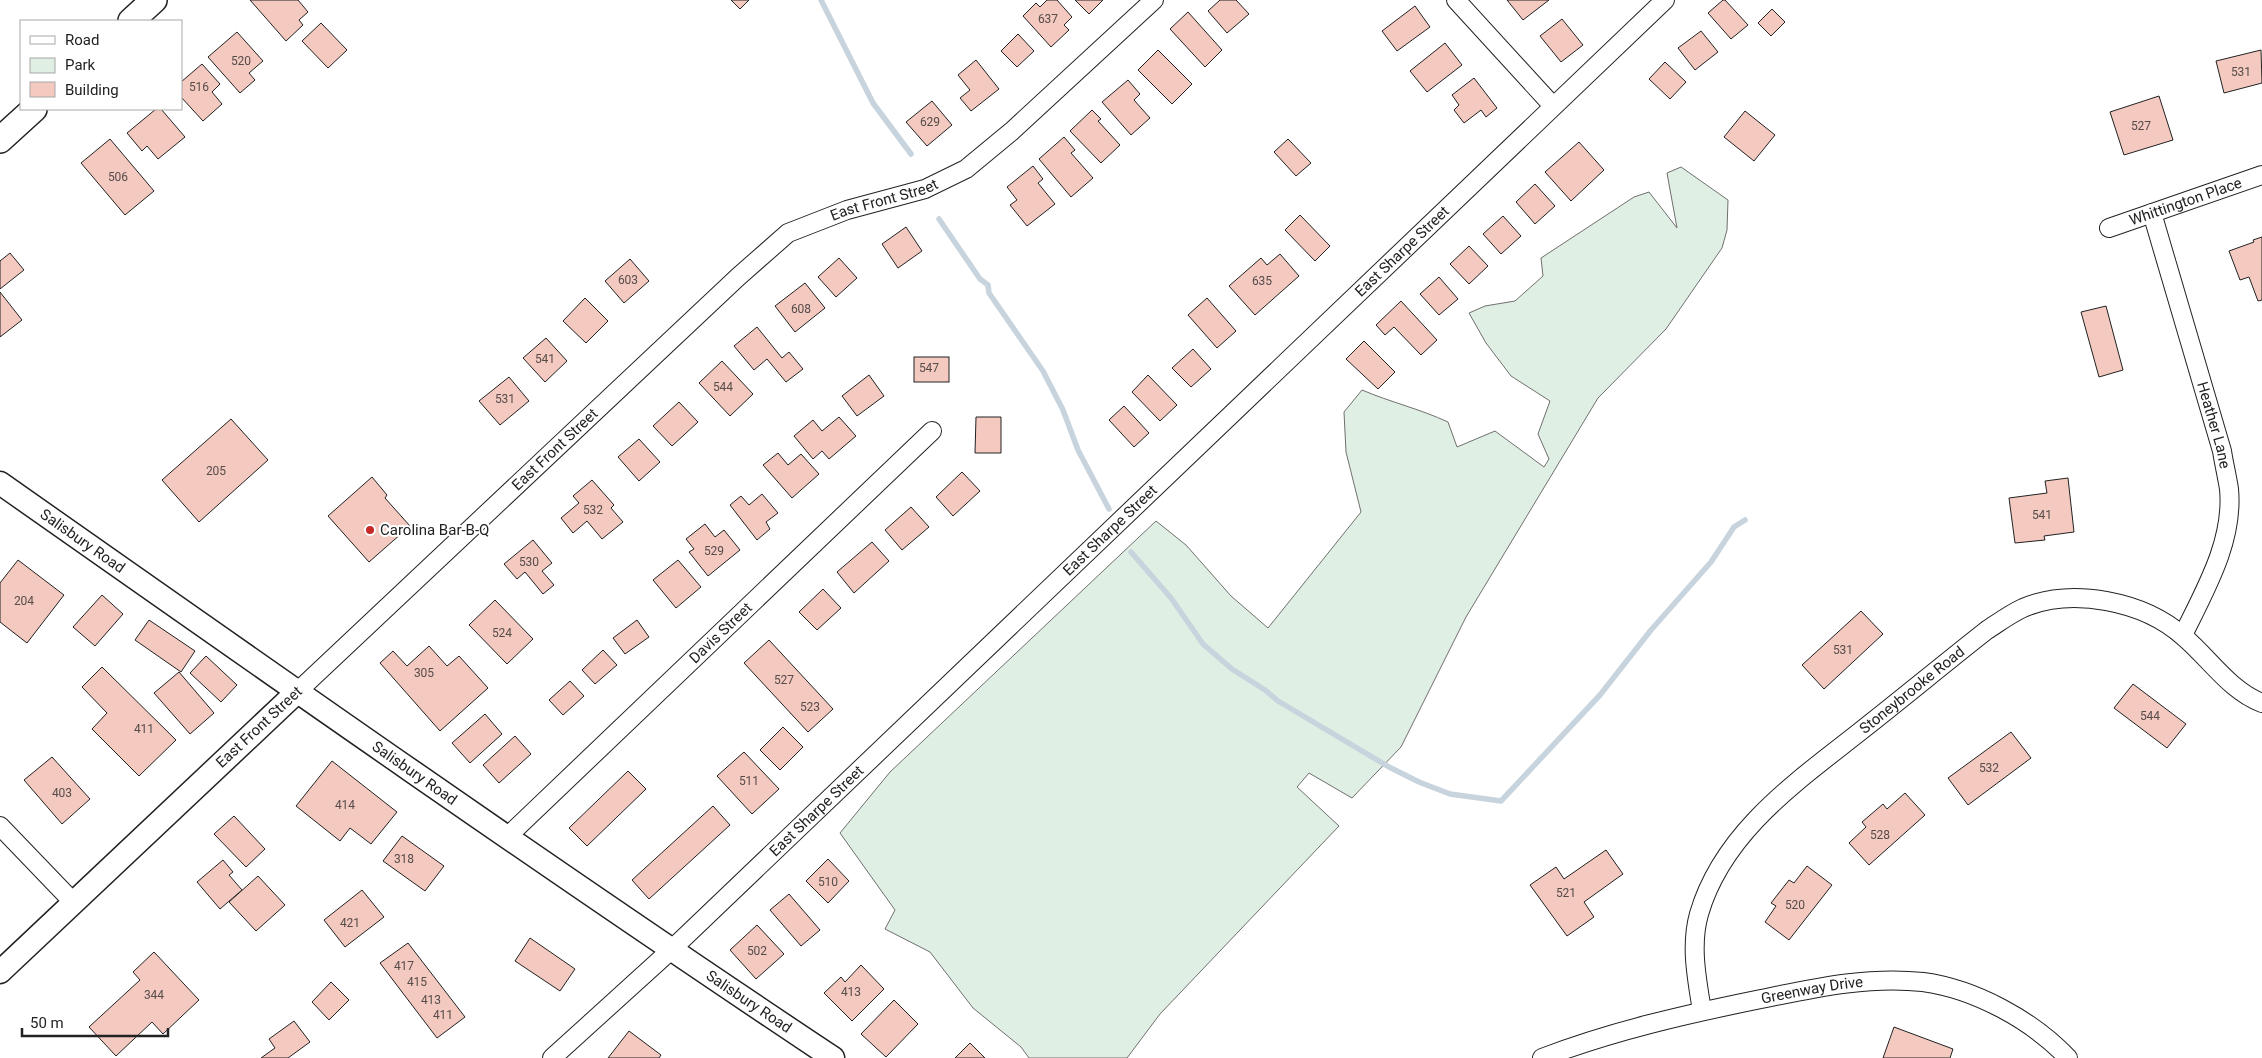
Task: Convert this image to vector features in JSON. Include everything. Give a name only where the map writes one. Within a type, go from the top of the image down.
[{"type":"main road","points":[[132,20],[154,0]]},
{"type":"main road","points":[[0,140],[33,110]]},
{"type":"street","name":"East Front Street","points":[[0,972],[738,277],[788,233],[847,210],[925,189],[966,169],[1012,131],[1154,0]]},
{"type":"street","points":[[1456,0],[1553,106]]},
{"type":"street","name":"East Sharpe Street","points":[[552,1058],[671,950],[1665,0]]},
{"type":"street","name":"Whittington Place","points":[[2109,228],[2262,175]]},
{"type":"street","name":"Heather Lane","points":[[2152,213],[2222,451],[2229,491],[2226,531],[2214,570],[2183,635]]},
{"type":"street","name":"Davis Street","points":[[508,836],[932,431]]},
{"type":"street","name":"Salisbury Road","points":[[0,483],[297,692],[671,950],[833,1058]]},
{"type":"street","name":"Stoneybrooke Road","points":[[1702,1011],[1694,963],[1699,915],[1717,869],[1746,830],[1788,789],[1986,630],[2023,608],[2064,598],[2106,600],[2146,614],[2183,635],[2234,686],[2252,699],[2262,703]]},
{"type":"street","points":[[0,826],[74,903]]},
{"type":"street","name":"Greenway Drive","points":[[1542,1058],[1629,1030],[1702,1011],[1868,980],[1924,982],[1977,997],[2026,1022],[2055,1044],[2068,1058]]},
{"type":"green space","points":[[1681,167],[1728,200],[1727,230],[1722,248],[1666,329],[1598,398],[1466,617],[1401,747],[1352,798],[1309,773],[1297,787],[1339,826],[1160,1014],[1127,1058],[1029,1058],[1021,1047],[973,1008],[930,952],[885,929],[895,910],[840,833],[890,772],[1156,521],[1186,545],[1231,596],[1268,628],[1361,512],[1346,452],[1344,412],[1362,390],[1448,422],[1457,447],[1495,431],[1544,467],[1549,459],[1538,434],[1550,401],[1511,376],[1486,343],[1469,313],[1485,306],[1515,301],[1543,276],[1541,258],[1634,197],[1649,192],[1677,228],[1667,173]]},
{"type":"building","points":[[250,0],[298,0],[308,12],[299,20],[303,25],[286,41]]},
{"type":"building","points":[[731,0],[749,0],[740,9]]},
{"type":"building","points":[[1047,0],[1057,0],[1072,17],[1064,25],[1069,30],[1051,47],[1023,16],[1036,3],[1040,7]]},
{"type":"building","points":[[1075,0],[1103,0],[1089,14]]},
{"type":"building","points":[[1220,0],[1236,0],[1249,14],[1227,33],[1208,11]]},
{"type":"building","points":[[1507,0],[1549,0],[1523,20]]},
{"type":"building","points":[[1723,0],[1748,25],[1731,39],[1708,13]]},
{"type":"building","points":[[1415,6],[1430,27],[1397,51],[1382,31]]},
{"type":"building","points":[[1772,9],[1785,22],[1771,36],[1758,23]]},
{"type":"building","points":[[1188,12],[1222,50],[1205,67],[1170,29]]},
{"type":"building","points":[[1562,19],[1583,45],[1561,62],[1540,36]]},
{"type":"building","points":[[321,23],[347,50],[328,68],[302,41]]},
{"type":"building","points":[[1701,31],[1718,52],[1695,70],[1678,48]]},
{"type":"building","points":[[237,32],[263,61],[249,73],[255,80],[240,93],[208,57]]},
{"type":"building","points":[[1018,34],[1034,51],[1017,67],[1001,51]]},
{"type":"building","points":[[1445,43],[1462,65],[1427,92],[1410,71]]},
{"type":"building","points":[[1158,50],[1192,84],[1172,104],[1138,70]]},
{"type":"building","points":[[2261,50],[2262,83],[2224,93],[2216,61]]},
{"type":"building","points":[[976,60],[999,89],[971,111],[960,98],[970,90],[958,75]]},
{"type":"building","points":[[1665,62],[1686,82],[1670,99],[1649,79]]},
{"type":"building","points":[[202,64],[220,84],[212,92],[222,104],[203,121],[182,98],[182,81]]},
{"type":"building","points":[[1474,78],[1497,108],[1486,117],[1481,110],[1464,123],[1454,110],[1459,105],[1452,95]]},
{"type":"building","points":[[1128,80],[1140,94],[1134,100],[1150,118],[1131,135],[1102,102]]},
{"type":"building","points":[[2159,96],[2173,140],[2124,155],[2110,112]]},
{"type":"building","points":[[932,101],[952,125],[927,146],[906,122]]},
{"type":"building","points":[[155,110],[162,110],[185,137],[158,159],[147,146],[142,151],[127,133]]},
{"type":"building","points":[[1092,110],[1101,119],[1098,121],[1120,145],[1101,163],[1070,131]]},
{"type":"building","points":[[1745,111],[1775,135],[1754,161],[1724,137]]},
{"type":"building","points":[[1064,137],[1075,150],[1071,153],[1093,178],[1071,197],[1039,159]]},
{"type":"building","points":[[110,139],[154,191],[125,215],[81,163]]},
{"type":"building","points":[[1288,139],[1311,163],[1296,176],[1274,152]]},
{"type":"building","points":[[1579,142],[1604,170],[1571,201],[1545,172]]},
{"type":"building","points":[[1033,166],[1043,179],[1038,183],[1055,204],[1027,226],[1010,205],[1017,200],[1007,187]]},
{"type":"building","points":[[1535,184],[1555,206],[1535,224],[1516,202]]},
{"type":"building","points":[[1300,215],[1330,246],[1315,261],[1285,230]]},
{"type":"building","points":[[1503,216],[1521,236],[1501,254],[1483,234]]},
{"type":"building","points":[[906,227],[922,251],[898,268],[882,244]]},
{"type":"building","points":[[2262,237],[2262,300],[2258,301],[2249,277],[2240,280],[2229,251]]},
{"type":"building","points":[[1469,246],[1488,266],[1469,284],[1450,264]]},
{"type":"building","points":[[10,253],[24,270],[0,289],[0,261]]},
{"type":"building","points":[[1280,254],[1299,276],[1255,315],[1229,286],[1261,258],[1267,265]]},
{"type":"building","points":[[839,258],[857,278],[836,297],[818,277]]},
{"type":"building","points":[[630,259],[649,281],[624,303],[605,281]]},
{"type":"building","points":[[1439,277],[1458,299],[1439,315],[1420,294]]},
{"type":"building","points":[[805,283],[825,308],[795,332],[775,306]]},
{"type":"building","points":[[0,292],[22,320],[0,337]]},
{"type":"building","points":[[585,298],[608,321],[586,343],[563,321]]},
{"type":"building","points":[[1207,298],[1236,331],[1217,348],[1188,315]]},
{"type":"building","points":[[1401,301],[1437,340],[1421,355],[1394,327],[1385,335],[1376,325]]},
{"type":"building","points":[[2106,306],[2123,370],[2099,377],[2081,312]]},
{"type":"building","points":[[757,327],[782,358],[789,352],[803,369],[786,382],[767,359],[754,370],[734,346]]},
{"type":"building","points":[[546,338],[567,361],[545,382],[523,358]]},
{"type":"building","points":[[1364,341],[1395,372],[1378,389],[1346,359]]},
{"type":"building","points":[[1193,349],[1211,369],[1191,387],[1172,368]]},
{"type":"building","points":[[914,357],[949,357],[949,382],[914,382]]},
{"type":"building","points":[[722,361],[753,394],[730,416],[699,383]]},
{"type":"building","points":[[869,375],[884,396],[857,416],[842,396]]},
{"type":"building","points":[[1148,375],[1177,405],[1160,421],[1132,392]]},
{"type":"building","points":[[509,377],[529,401],[500,425],[479,401]]},
{"type":"building","points":[[679,402],[698,422],[672,446],[653,426]]},
{"type":"building","points":[[1124,406],[1149,433],[1134,447],[1109,420]]},
{"type":"building","points":[[839,417],[856,436],[829,459],[822,451],[813,459],[794,436],[813,420],[822,431]]},
{"type":"building","points":[[976,417],[1001,417],[1001,453],[975,453]]},
{"type":"building","points":[[231,419],[268,460],[199,522],[162,480]]},
{"type":"building","points":[[639,439],[660,462],[639,481],[618,457]]},
{"type":"building","points":[[778,453],[788,465],[801,454],[819,474],[792,498],[763,465]]},
{"type":"building","points":[[962,472],[980,491],[953,516],[936,497]]},
{"type":"building","points":[[372,477],[387,495],[385,498],[410,526],[369,562],[328,516]]},
{"type":"building","points":[[2068,478],[2074,532],[2044,536],[2045,540],[2015,543],[2009,498],[2047,493],[2045,481]]},
{"type":"building","points":[[592,480],[614,505],[611,508],[623,522],[602,539],[587,521],[573,533],[561,518],[579,503],[573,496]]},
{"type":"building","points":[[762,494],[778,513],[766,522],[770,529],[757,540],[730,505],[741,496],[749,505]]},
{"type":"building","points":[[911,507],[929,527],[902,550],[885,530]]},
{"type":"building","points":[[705,524],[715,537],[724,530],[740,550],[708,576],[689,552],[694,549],[686,539]]},
{"type":"building","points":[[533,540],[552,563],[542,571],[554,585],[543,594],[525,572],[517,579],[504,564]]},
{"type":"building","points":[[872,542],[889,561],[854,593],[837,572]]},
{"type":"building","points":[[18,560],[64,595],[27,643],[0,622],[0,583]]},
{"type":"building","points":[[678,560],[701,587],[676,608],[653,580]]},
{"type":"building","points":[[823,589],[841,608],[817,630],[799,612]]},
{"type":"building","points":[[102,595],[123,614],[95,646],[73,627]]},
{"type":"building","points":[[495,600],[533,639],[507,664],[469,625]]},
{"type":"building","points":[[1861,611],[1883,634],[1824,689],[1802,665]]},
{"type":"building","points":[[149,620],[195,651],[181,672],[135,640]]},
{"type":"building","points":[[637,620],[649,637],[625,654],[613,638]]},
{"type":"building","points":[[769,640],[833,709],[808,732],[744,663]]},
{"type":"building","points":[[429,646],[447,666],[459,656],[488,688],[440,731],[380,663],[393,651],[407,666]]},
{"type":"building","points":[[603,650],[617,665],[595,684],[582,670]]},
{"type":"building","points":[[206,656],[237,685],[221,702],[190,673]]},
{"type":"building","points":[[102,667],[176,740],[139,776],[92,729],[107,713],[82,687]]},
{"type":"building","points":[[179,672],[214,713],[190,734],[154,693]]},
{"type":"building","points":[[570,681],[584,696],[563,715],[549,700]]},
{"type":"building","points":[[2133,684],[2186,724],[2167,748],[2114,708]]},
{"type":"building","points":[[485,714],[502,734],[470,763],[452,743]]},
{"type":"building","points":[[783,727],[803,747],[780,770],[760,750]]},
{"type":"building","points":[[2011,732],[2031,758],[1968,805],[1948,778]]},
{"type":"building","points":[[515,736],[531,754],[499,783],[483,765]]},
{"type":"building","points":[[744,752],[779,789],[752,814],[717,776]]},
{"type":"building","points":[[52,757],[90,799],[62,824],[24,780]]},
{"type":"building","points":[[332,761],[397,812],[371,844],[350,828],[340,841],[296,806]]},
{"type":"building","points":[[628,771],[646,789],[587,846],[569,828]]},
{"type":"building","points":[[1905,793],[1925,815],[1869,865],[1849,843],[1866,827],[1862,822],[1883,804],[1887,809]]},
{"type":"building","points":[[713,806],[730,825],[649,899],[632,880]]},
{"type":"building","points":[[234,816],[265,849],[246,867],[214,834]]},
{"type":"building","points":[[402,836],[444,866],[425,891],[383,861]]},
{"type":"building","points":[[1606,850],[1623,874],[1584,902],[1594,917],[1567,936],[1530,885],[1556,867],[1564,879]]},
{"type":"building","points":[[828,859],[849,881],[828,903],[806,881]]},
{"type":"building","points":[[223,860],[233,872],[229,875],[242,890],[220,909],[197,882]]},
{"type":"building","points":[[1807,866],[1832,885],[1789,940],[1765,922],[1776,906],[1771,903],[1789,880],[1794,883]]},
{"type":"building","points":[[258,876],[285,905],[256,931],[229,902]]},
{"type":"building","points":[[362,890],[384,917],[345,947],[324,920]]},
{"type":"building","points":[[789,894],[820,930],[801,946],[770,910]]},
{"type":"building","points":[[757,925],[784,954],[756,979],[730,950]]},
{"type":"building","points":[[530,938],[575,969],[560,991],[515,961]]},
{"type":"building","points":[[408,943],[465,1017],[437,1038],[380,963]]},
{"type":"building","points":[[154,952],[199,1000],[163,1034],[152,1022],[116,1056],[89,1027],[140,980],[133,972]]},
{"type":"building","points":[[861,965],[884,989],[852,1021],[824,993],[841,977],[845,982]]},
{"type":"building","points":[[331,982],[349,1000],[329,1020],[312,1002]]},
{"type":"building","points":[[894,1000],[918,1024],[886,1057],[861,1034]]},
{"type":"building","points":[[294,1021],[310,1042],[288,1058],[261,1058],[275,1048],[269,1039]]},
{"type":"building","points":[[1894,1027],[1953,1049],[1950,1058],[1883,1058]]},
{"type":"building","points":[[629,1031],[661,1055],[659,1058],[608,1058]]},
{"type":"building","points":[[970,1043],[985,1058],[955,1058]]},
{"type":"waterway","points":[[821,0],[873,103],[911,154]]},
{"type":"waterway","points":[[939,219],[980,279],[988,285],[989,293],[1043,371],[1063,410],[1078,450],[1109,509]]},
{"type":"waterway","points":[[1131,552],[1171,598],[1203,644],[1232,669],[1265,690],[1278,701],[1389,767],[1419,782],[1450,794],[1501,801],[1600,695],[1651,630],[1711,562],[1734,527],[1745,520]]},
{"type":"place","name":"Carolina Bar-B-Q","points":[[370,530]]}]
